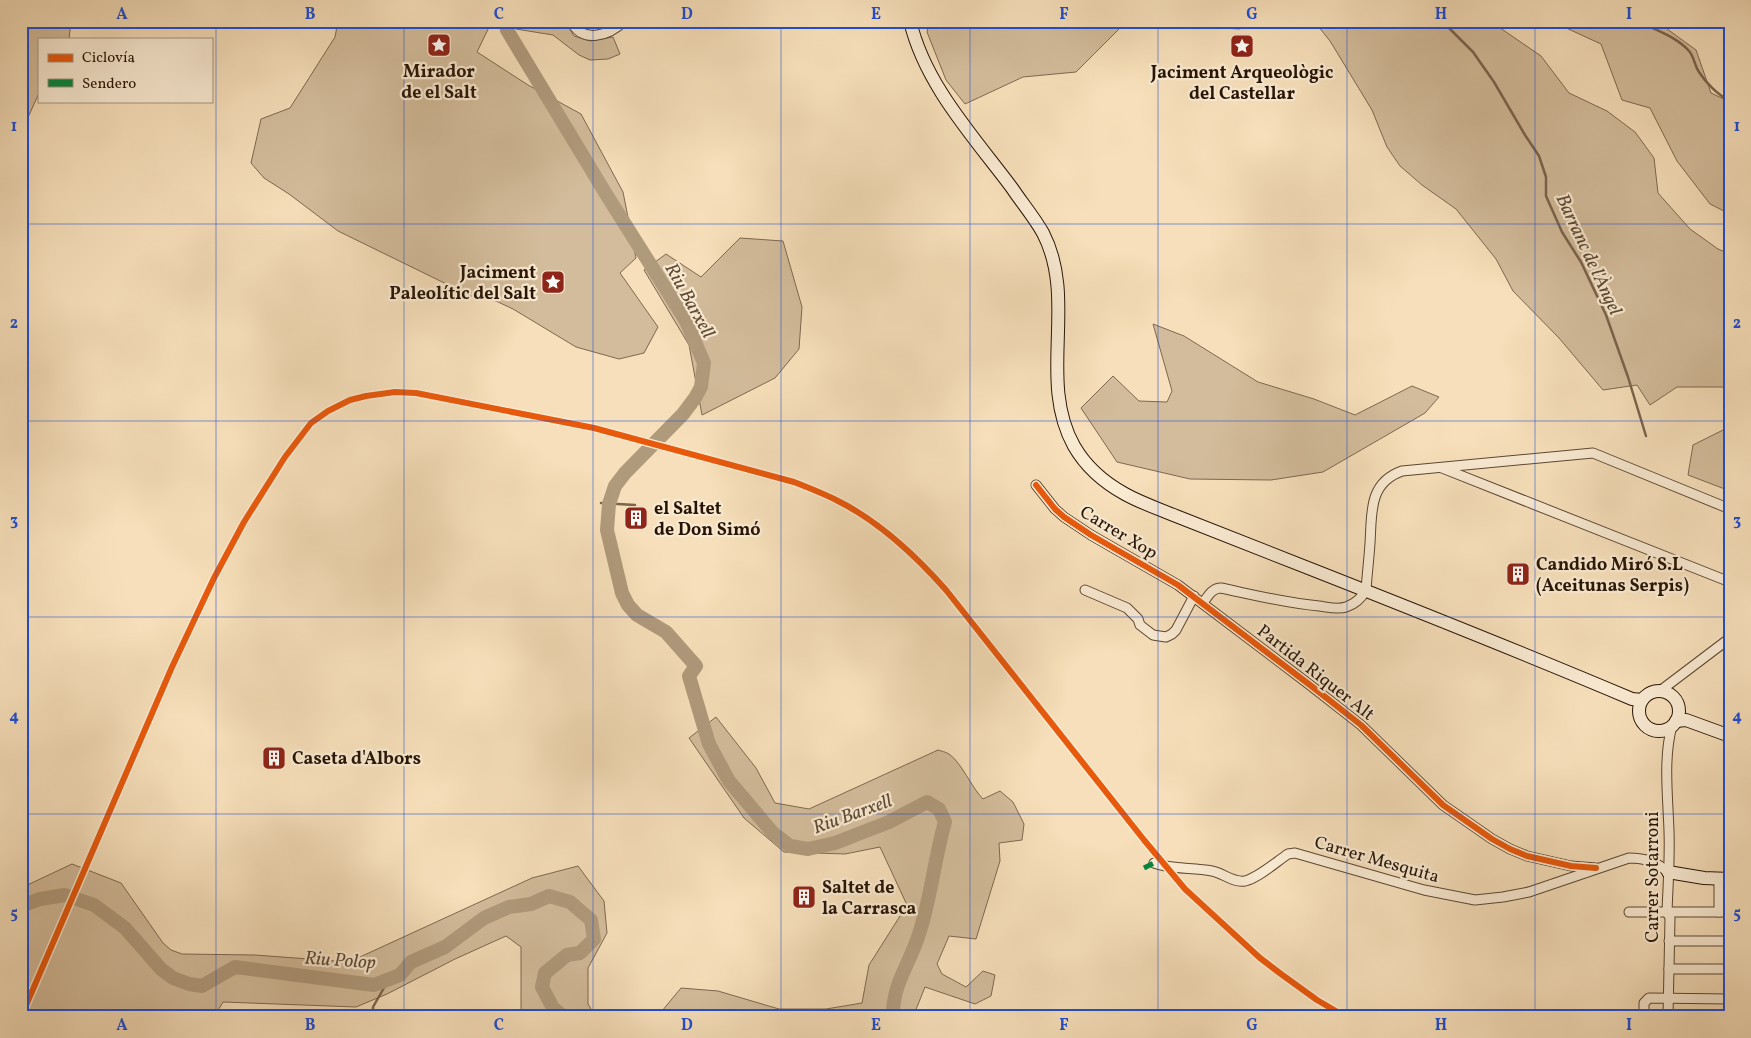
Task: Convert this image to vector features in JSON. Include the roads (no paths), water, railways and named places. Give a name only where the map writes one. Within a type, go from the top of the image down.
[{"type":"main road","points":[[910,21],[916,43],[946,99],[1031,214],[1048,243],[1055,264],[1058,292],[1058,384],[1060,405],[1067,430],[1079,454],[1102,480],[1128,496],[1487,638],[1638,702]]},
{"type":"main road","points":[[1638,702],[1650,693],[1666,690],[1678,704],[1674,724]]},
{"type":"main road","points":[[1638,702],[1639,714],[1645,726],[1657,731],[1674,724],[1730,736]]},
{"type":"main road","points":[[1668,872],[1724,879]]},
{"type":"street","points":[[571,21],[579,32],[592,36],[611,32],[624,21]]},
{"type":"street","points":[[1366,590],[1372,510],[1378,490],[1386,479],[1402,471],[1593,453],[1730,510]]},
{"type":"street","points":[[1440,468],[1730,582]]},
{"type":"street","name":"Carrer Xop","points":[[1036,485],[1055,509],[1064,517],[1194,596]]},
{"type":"street","name":"Partida Riquer Alt","points":[[1203,603],[1212,591],[1221,588],[1272,600],[1343,608],[1358,601],[1366,590]]},
{"type":"street","points":[[1085,590],[1127,608],[1138,619],[1140,625],[1154,635],[1166,637],[1176,630],[1194,596]]},
{"type":"street","name":"Partida Riquer Alt","points":[[1194,596],[1361,725],[1436,800],[1492,839],[1510,849],[1550,861],[1596,868]]},
{"type":"street","points":[[1666,690],[1730,638]]},
{"type":"street","name":"Carrer Sotarroni","points":[[1668,1017],[1670,918],[1667,912],[1670,862],[1668,777],[1674,724]]},
{"type":"street","name":"Carrer Mesquita","points":[[1154,863],[1213,871],[1242,881],[1251,879],[1288,854],[1295,853],[1424,890],[1475,900],[1529,892],[1618,860],[1636,858],[1652,861],[1668,872]]},
{"type":"street","points":[[1719,912],[1724,879]]},
{"type":"street","points":[[1630,912],[1730,912]]},
{"type":"street","points":[[1669,941],[1730,941]]},
{"type":"street","points":[[1669,969],[1730,969]]},
{"type":"street","points":[[1644,1017],[1644,1003],[1647,998],[1730,999]]},
{"type":"waterway","name":"Riu Barxell","points":[[505,21],[507,30],[606,194],[686,321],[704,363],[701,387],[695,398],[683,414],[625,473],[615,486],[609,504],[607,530],[622,593],[628,605],[637,615],[666,632],[696,666],[689,676],[709,744],[729,781],[773,833],[790,846],[808,849],[835,843],[889,822],[927,802],[939,809],[945,822],[922,923],[898,985],[893,1006],[893,1017]]},
{"type":"waterway","name":"Barranc de l'Àngel","points":[[1442,21],[1473,52],[1494,82],[1539,156],[1546,177],[1546,196],[1562,232],[1581,262],[1606,315],[1646,436]]},
{"type":"waterway","points":[[1638,21],[1671,37],[1684,46],[1691,54],[1697,69],[1705,80],[1730,101]]},
{"type":"waterway","points":[[601,503],[635,505]]},
{"type":"waterway","name":"Riu Polop","points":[[21,906],[40,899],[65,895],[94,905],[125,928],[161,969],[173,978],[189,984],[202,986],[235,967],[374,985],[400,975],[411,962],[445,947],[484,918],[509,907],[531,904],[549,896],[570,902],[591,920],[594,939],[580,953],[567,955],[545,973],[542,987],[553,1008],[564,1017]]},
{"type":"waterway","points":[[373,1017],[373,1007],[389,979]]},
{"type":"waterway","name":"Riu Polop","points":[[700,1017],[708,1017]]},
{"type":"place","name":"Mirador de el Salt","points":[[439,45]]},
{"type":"place","name":"Jaciment Arqueològic del Castellar","points":[[1242,46]]},
{"type":"place","name":"Jaciment Paleolític del Salt","points":[[553,282]]},
{"type":"place","name":"el Saltet de Don Simó","points":[[636,518]]},
{"type":"place","name":"Candido Miró S.L (Aceitunas Serpis)","points":[[1518,574]]},
{"type":"place","name":"Caseta d'Albors","points":[[274,758]]},
{"type":"place","name":"Saltet de la Carrasca","points":[[804,897]]}]
